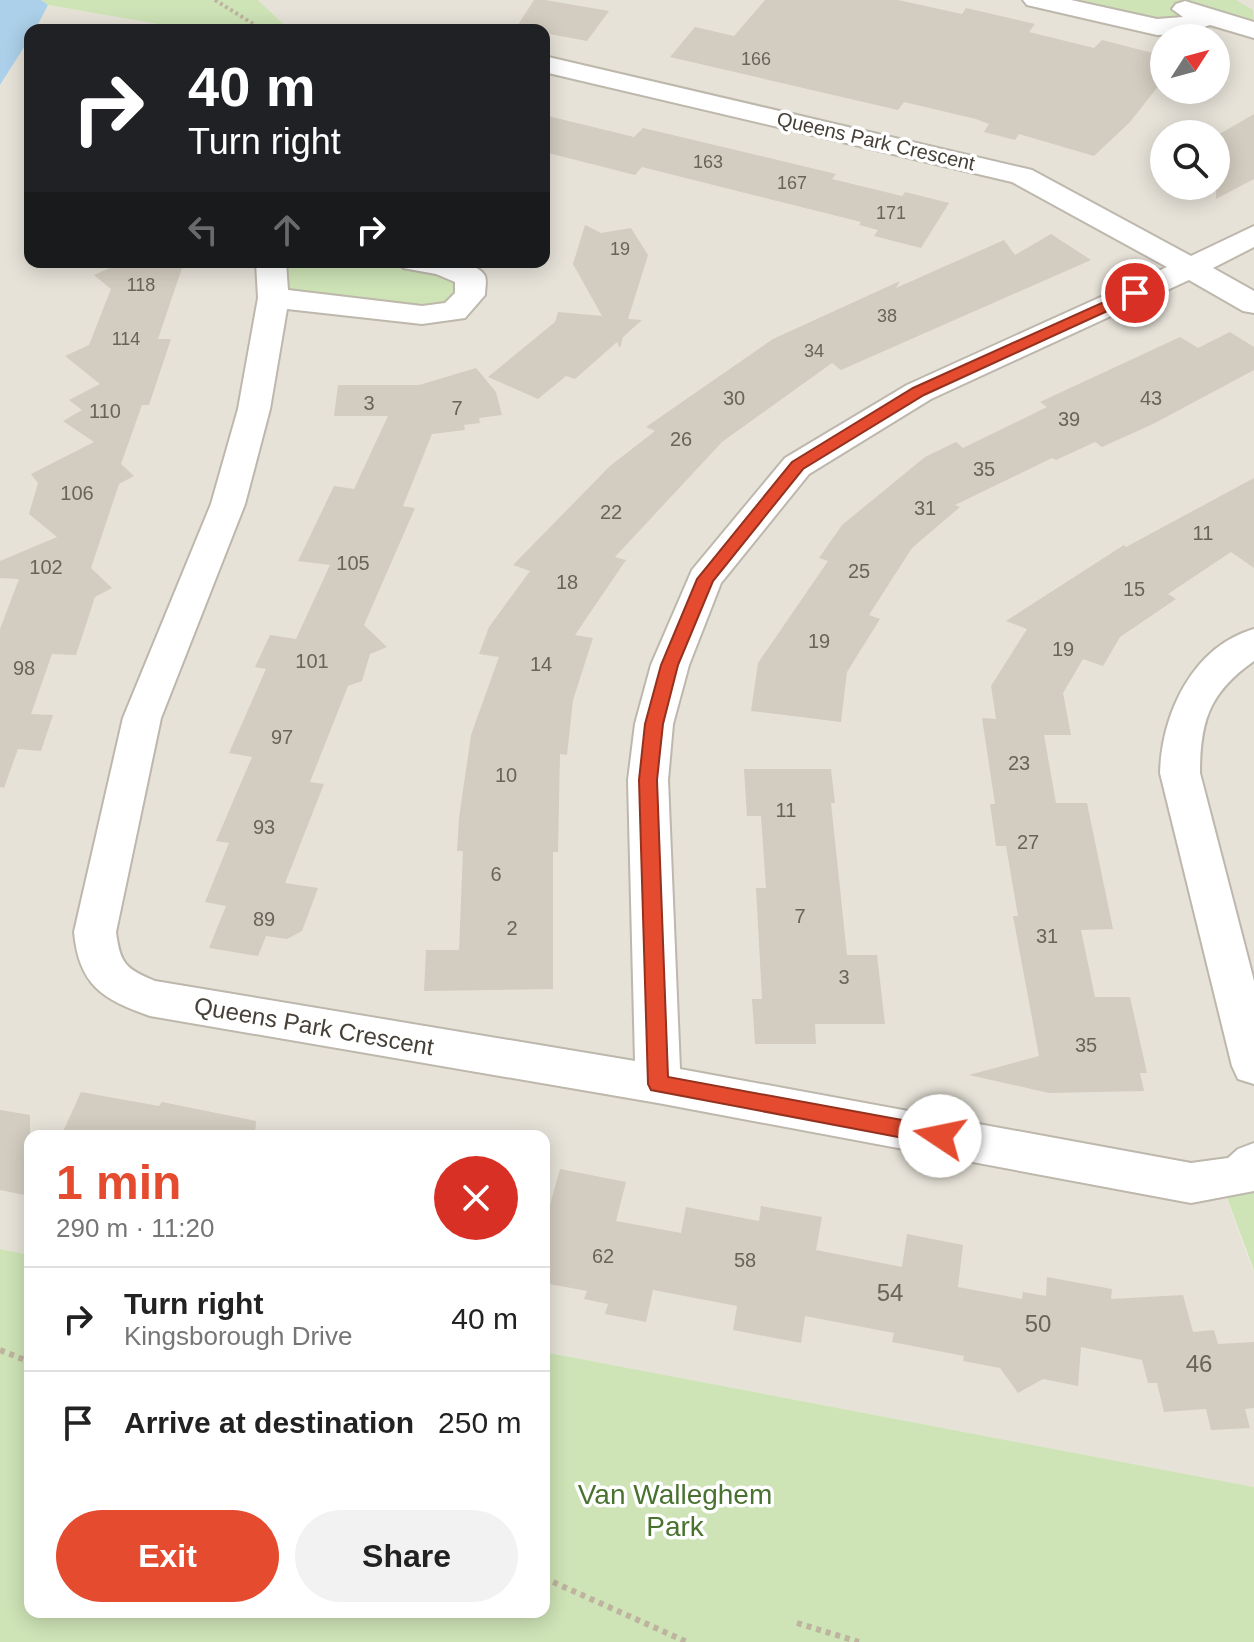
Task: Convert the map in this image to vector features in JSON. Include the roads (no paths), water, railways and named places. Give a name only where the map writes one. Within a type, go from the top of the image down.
[{"type":"street","points":[[1036,0],[1157,27],[1182,26],[1211,16]]},
{"type":"street","points":[[1149,0],[1254,30]]},
{"type":"street","points":[[1236,0],[1253,10],[1254,16]]},
{"type":"street","name":"Queens Park Crescent","points":[[550,65],[1022,176],[1049,188],[1254,304]]},
{"type":"street","points":[[658,1084],[648,780],[654,724],[670,665],[705,579],[797,466],[919,392],[1190,268],[1254,235]]},
{"type":"street","points":[[272,280],[422,315],[454,311],[470,295],[470,277],[447,268]]},
{"type":"street","name":"Queens Park Crescent","points":[[272,280],[254,409],[228,504],[142,718],[95,932],[97,962],[119,985],[150,998],[658,1084],[1191,1183],[1240,1176],[1254,1163]]},
{"type":"street","points":[[1254,642],[1226,661],[1195,695],[1179,740],[1180,773],[1254,1066]]},
{"type":"water","points":[[0,0],[41,0],[48,5],[38,24],[24,24],[24,47],[0,85]]},
{"type":"park label","name":"Van Walleghem Park","points":[[675,1510]]}]
